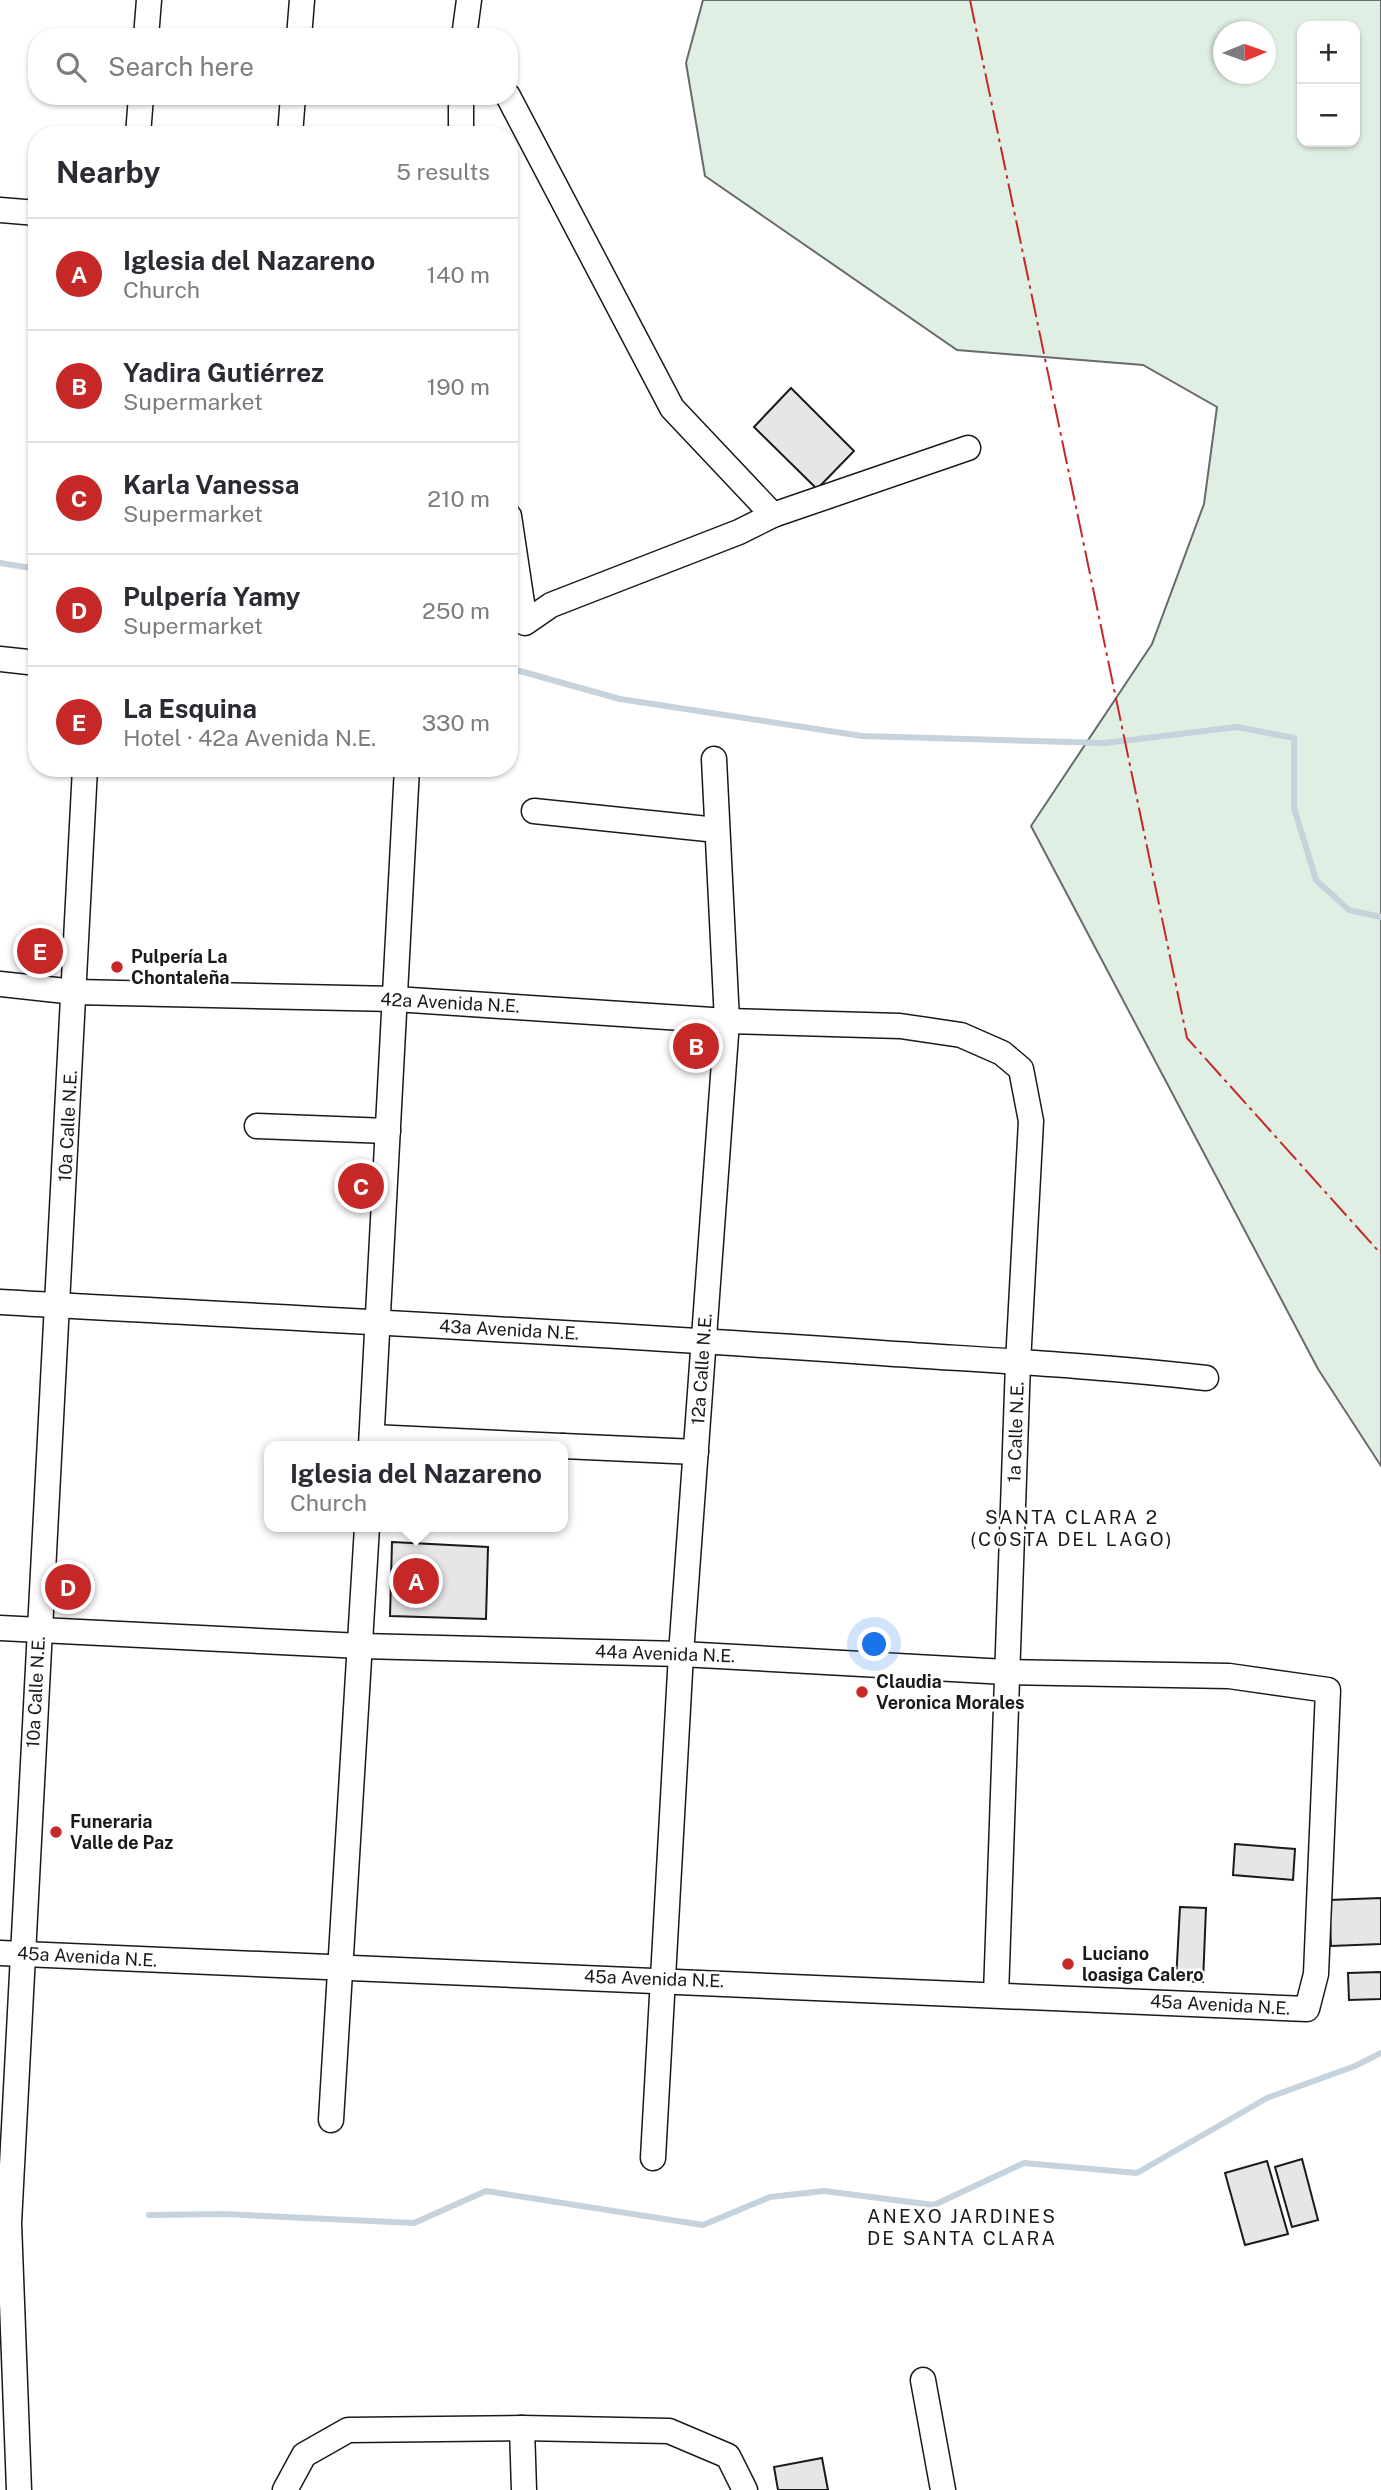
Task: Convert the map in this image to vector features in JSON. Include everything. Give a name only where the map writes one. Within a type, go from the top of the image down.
[{"type":"street","points":[[147,28],[149,0]]},
{"type":"street","points":[[300,28],[302,0]]},
{"type":"street","points":[[139,126],[140,105]]},
{"type":"street","points":[[291,126],[292,105]]},
{"type":"street","points":[[461,105],[461,126]]},
{"type":"street","points":[[513,105],[672,408],[773,515]]},
{"type":"street","points":[[0,211],[28,213]]},
{"type":"street","points":[[518,576],[525,623],[551,605],[739,532],[773,515],[968,448]]},
{"type":"street","points":[[0,659],[28,662]]},
{"type":"street","name":"12a Calle N.E.","points":[[653,2158],[681,1654],[727,1021],[714,759]]},
{"type":"street","name":"10a Calle N.E.","points":[[19,2490],[7,2385],[4,2223],[11,1954],[39,1630],[59,1305],[85,777]]},
{"type":"street","points":[[371,1441],[407,777]]},
{"type":"street","points":[[534,811],[717,830]]},
{"type":"street","name":"42a Avenida N.E.","points":[[0,984],[75,992],[395,999],[727,1021],[900,1026]]},
{"type":"street","name":"1a Calle N.E.","points":[[900,1026],[961,1035],[1002,1053],[1021,1069],[1031,1121],[1018,1363],[996,1995]]},
{"type":"street","points":[[257,1126],[388,1131]]},
{"type":"street","name":"43a Avenida N.E.","points":[[0,1302],[704,1341],[1018,1363],[1077,1364],[1206,1378]]},
{"type":"street","points":[[568,1446],[696,1452]]},
{"type":"street","points":[[331,2120],[367,1532]]},
{"type":"street","name":"44a Avenida N.E.","points":[[0,1628],[361,1646],[681,1654],[1006,1672],[1229,1676],[1328,1689],[1316,1973],[1307,2009]]},
{"type":"street","name":"45a Avenida N.E.","points":[[11,1954],[341,1969],[664,1979],[1307,2009]]},
{"type":"street","points":[[923,2379],[943,2490]]},
{"type":"street","points":[[522,2428],[524,2490]]},
{"type":"street","points":[[285,2490],[304,2455],[348,2430],[522,2428],[669,2431],[728,2456],[745,2490]]},
{"type":"green space","points":[[703,0],[1381,0],[1381,1466],[1318,1369],[1031,826],[1152,644],[1204,504],[1217,407],[1143,365],[957,350],[705,176],[686,63]]},
{"type":"building","points":[[791,388],[854,451],[817,489],[754,427]]},
{"type":"building","points":[[392,1542],[488,1547],[486,1619],[390,1616]]},
{"type":"building","points":[[1235,1844],[1295,1849],[1293,1880],[1233,1875]]},
{"type":"building","points":[[1381,1898],[1381,1944],[1331,1946],[1329,1900]]},
{"type":"building","points":[[1180,1907],[1206,1908],[1203,1982],[1176,1981]]},
{"type":"building","points":[[1381,1972],[1381,1999],[1349,2000],[1348,1973]]},
{"type":"building","points":[[1302,2159],[1318,2220],[1292,2227],[1275,2167]]},
{"type":"building","points":[[1267,2161],[1288,2234],[1245,2245],[1225,2173]]},
{"type":"building","points":[[822,2458],[828,2490],[778,2490],[774,2467]]},
{"type":"waterway","points":[[0,563],[28,568]]},
{"type":"waterway","points":[[518,671],[620,699],[862,736],[1105,743],[1237,727],[1294,738],[1294,808],[1316,880],[1349,910],[1381,917]]},
{"type":"waterway","points":[[149,2215],[225,2214],[414,2223],[486,2191],[703,2225],[770,2197],[824,2191],[934,2205],[1024,2163],[1137,2173],[1267,2098],[1355,2066],[1381,2053]]},
{"type":"power","points":[[970,0],[1187,1038],[1381,1254]]},
{"type":"place","name":"La Esquina","points":[[40,951]]},
{"type":"place","name":"Pulpería La Chontaleña","points":[[117,967]]},
{"type":"place","name":"Yadira Gutiérrez","points":[[696,1046]]},
{"type":"place","name":"Karla Vanessa","points":[[361,1186]]},
{"type":"place","name":"Iglesia del Nazareno","points":[[416,1581]]},
{"type":"place","name":"Pulpería Yamy","points":[[68,1587]]},
{"type":"place","name":"Claudia Veronica Morales","points":[[862,1692]]},
{"type":"place","name":"Funeraria Valle de Paz","points":[[56,1832]]},
{"type":"place","name":"Luciano loasiga Calero","points":[[1068,1964]]},
{"type":"district","name":"SANTA CLARA 2 (COSTA DEL LAGO)","points":[[1072,1528]]},
{"type":"district","name":"ANEXO JARDINES DE SANTA CLARA","points":[[962,2227]]}]
